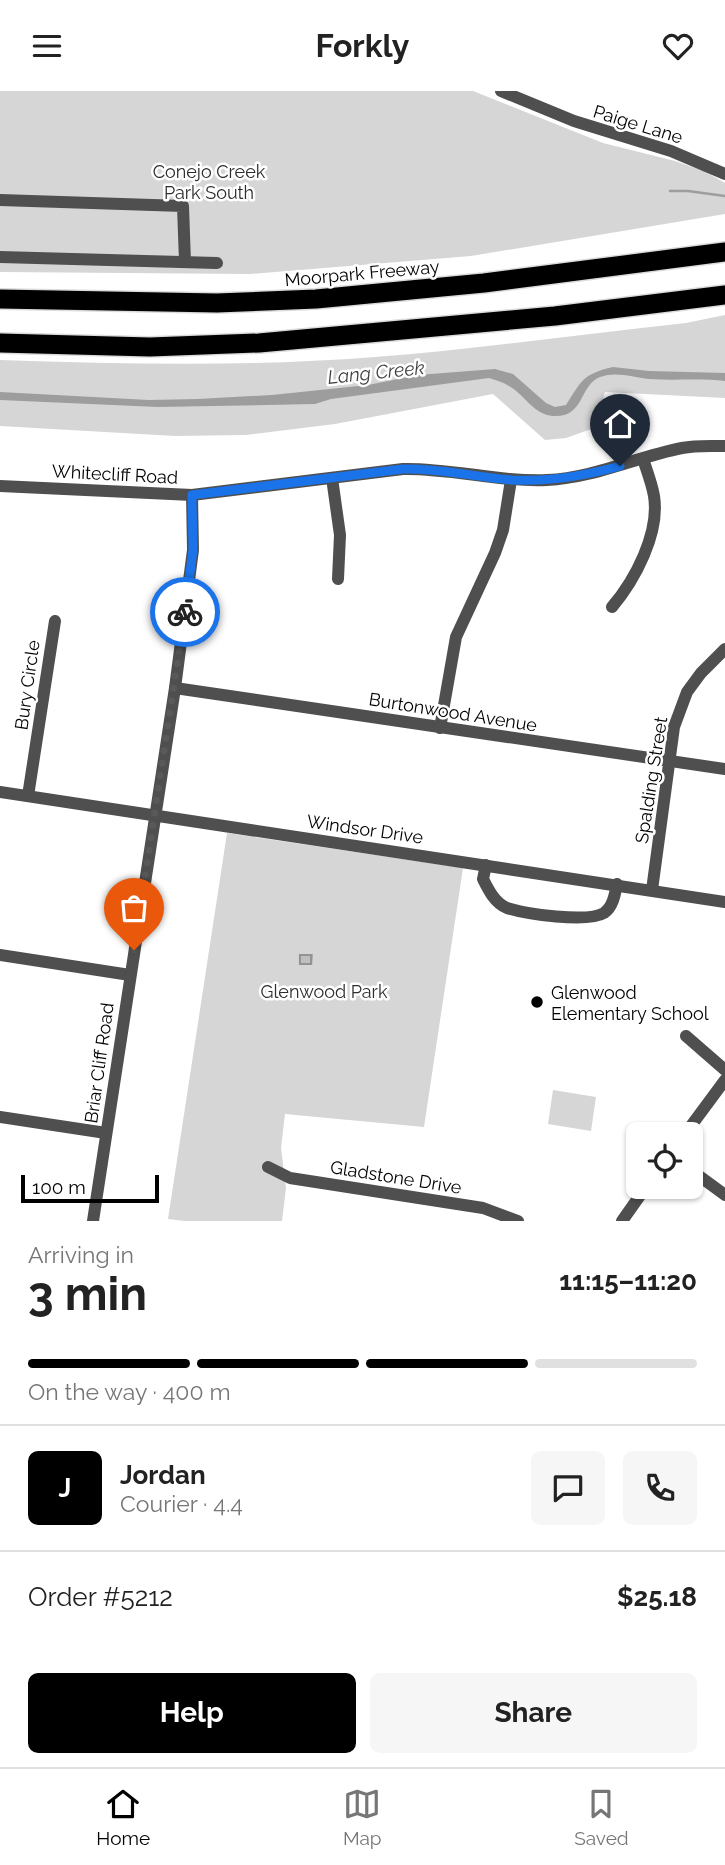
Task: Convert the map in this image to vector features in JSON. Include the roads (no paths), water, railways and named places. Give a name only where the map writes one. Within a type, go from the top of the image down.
[{"type":"highway","name":"Moorpark Freeway","points":[[0,298],[217,303],[316,299],[484,283],[725,252]]},
{"type":"highway","points":[[0,343],[150,347],[270,342],[542,318],[725,295]]},
{"type":"street","name":"Paige Lane","points":[[501,91],[573,121],[671,151],[725,174]]},
{"type":"street","points":[[0,200],[183,206],[185,262]]},
{"type":"street","points":[[0,257],[217,263]]},
{"type":"street","name":"Whitecliff Road","points":[[0,486],[192,495],[421,468],[511,480],[569,478],[684,447],[725,446]]},
{"type":"street","points":[[612,607],[635,576],[654,519],[654,498],[643,459]]},
{"type":"street","points":[[332,478],[340,535],[338,579]]},
{"type":"street","points":[[440,728],[456,637],[495,553],[503,530],[511,480]]},
{"type":"street","name":"Briar Cliff Road","points":[[93,1221],[175,688],[193,550],[192,495]]},
{"type":"street","name":"Bury Circle","points":[[28,796],[54,621]]},
{"type":"street","name":"Spalding Street","points":[[652,890],[674,727],[687,692],[725,649]]},
{"type":"street","name":"Burtonwood Avenue","points":[[175,688],[725,769]]},
{"type":"street","name":"Windsor Drive","points":[[0,792],[725,902]]},
{"type":"street","points":[[486,865],[483,879],[494,899],[506,907],[580,920],[601,915],[608,910],[617,884]]},
{"type":"street","points":[[0,955],[130,975]]},
{"type":"street","points":[[686,1036],[725,1070]]},
{"type":"street","points":[[694,1122],[725,1080]]},
{"type":"street","points":[[0,1117],[106,1133]]},
{"type":"street","name":"Gladstone Drive","points":[[268,1167],[290,1178],[483,1208],[518,1221]]},
{"type":"street","points":[[703,1179],[725,1195]]},
{"type":"street","points":[[622,1221],[638,1199]]},
{"type":"waterway","points":[[670,191],[725,196]]},
{"type":"place","name":"Glenwood Elementary School","points":[[537,1002]]},
{"type":"park label","name":"Conejo Creek Park South","points":[[209,182]]},
{"type":"park label","name":"Glenwood Park","points":[[324,991]]},
{"type":"water label","name":"Lang Creek","points":[[376,372]]}]
